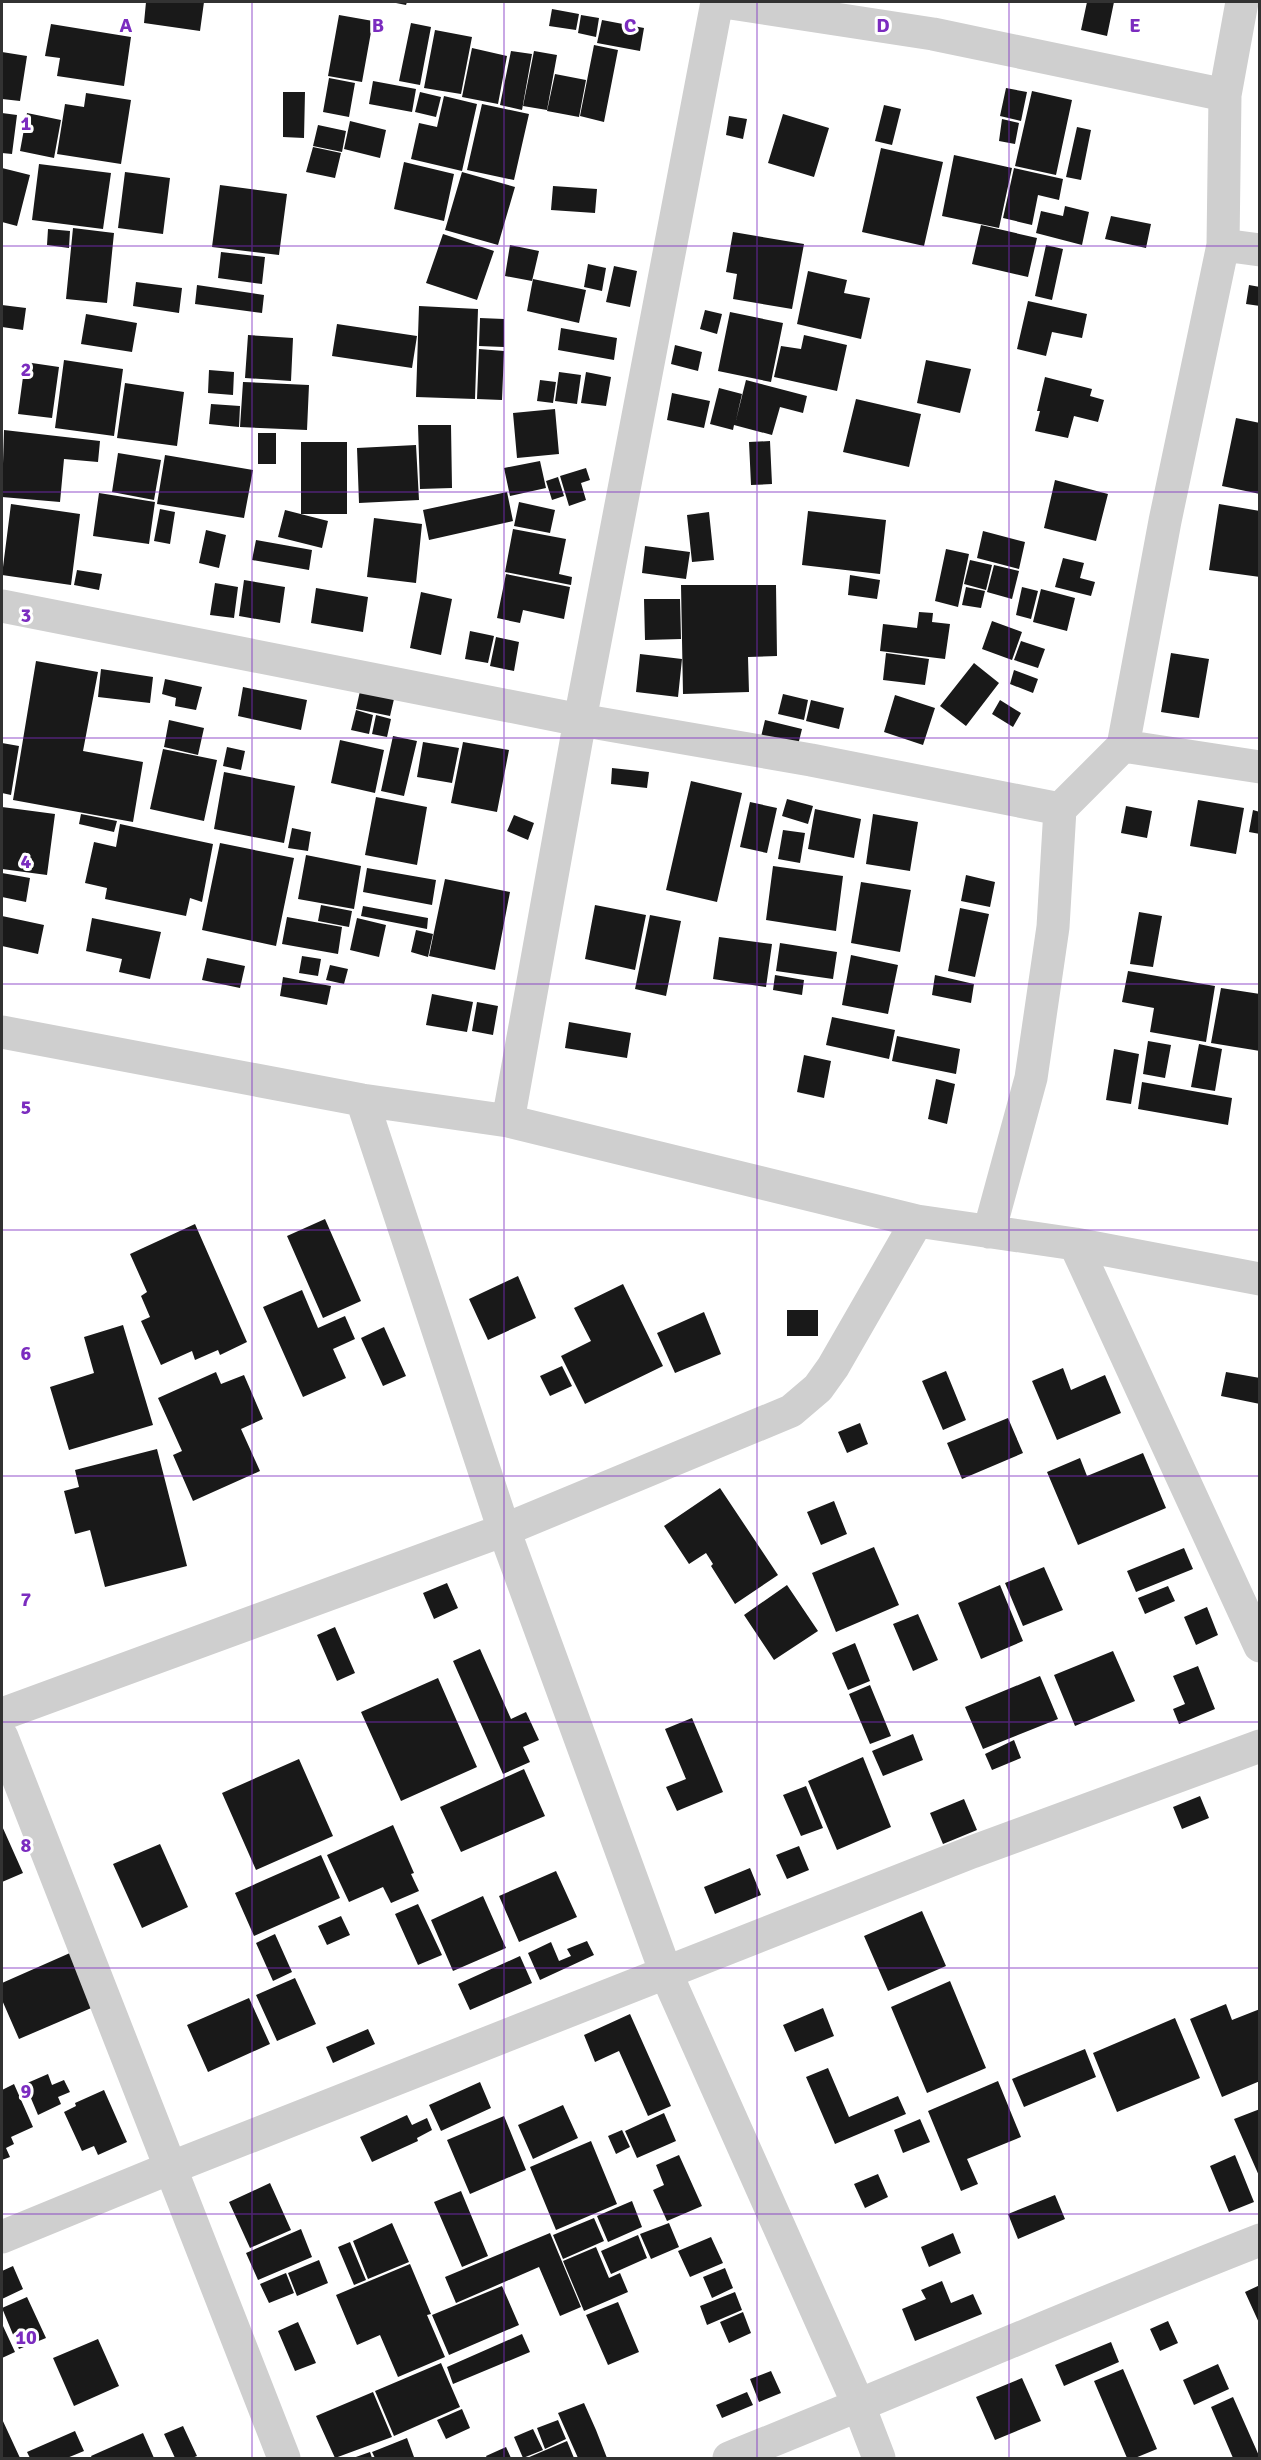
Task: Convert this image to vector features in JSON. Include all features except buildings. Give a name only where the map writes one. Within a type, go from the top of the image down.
[{"type":"street","points":[[508,1121],[580,720],[717,2]]},
{"type":"street","points":[[724,2],[933,34],[1225,95]]},
{"type":"street","points":[[989,1232],[1031,1078],[1053,927],[1060,809],[1123,746],[1165,521],[1223,245],[1225,95],[1242,2]]},
{"type":"street","points":[[1223,245],[1260,250]]},
{"type":"street","points":[[2,606],[580,720],[810,760],[1060,809]]},
{"type":"street","points":[[1123,746],[1260,767]]},
{"type":"street","points":[[2,1032],[362,1100],[508,1121],[917,1221],[1075,1244],[1260,1279]]},
{"type":"street","points":[[362,1100],[504,1530],[666,1974],[859,2406],[879,2458]]},
{"type":"street","points":[[2,1714],[504,1530],[791,1411],[818,1388],[833,1367],[917,1221]]},
{"type":"street","points":[[1075,1244],[1260,1646]]},
{"type":"street","points":[[2,1737],[284,2458]]},
{"type":"street","points":[[2,2237],[170,2168],[983,1848],[1260,1746]]},
{"type":"street","points":[[729,2458],[859,2406],[1164,2277],[1260,2240]]}]
